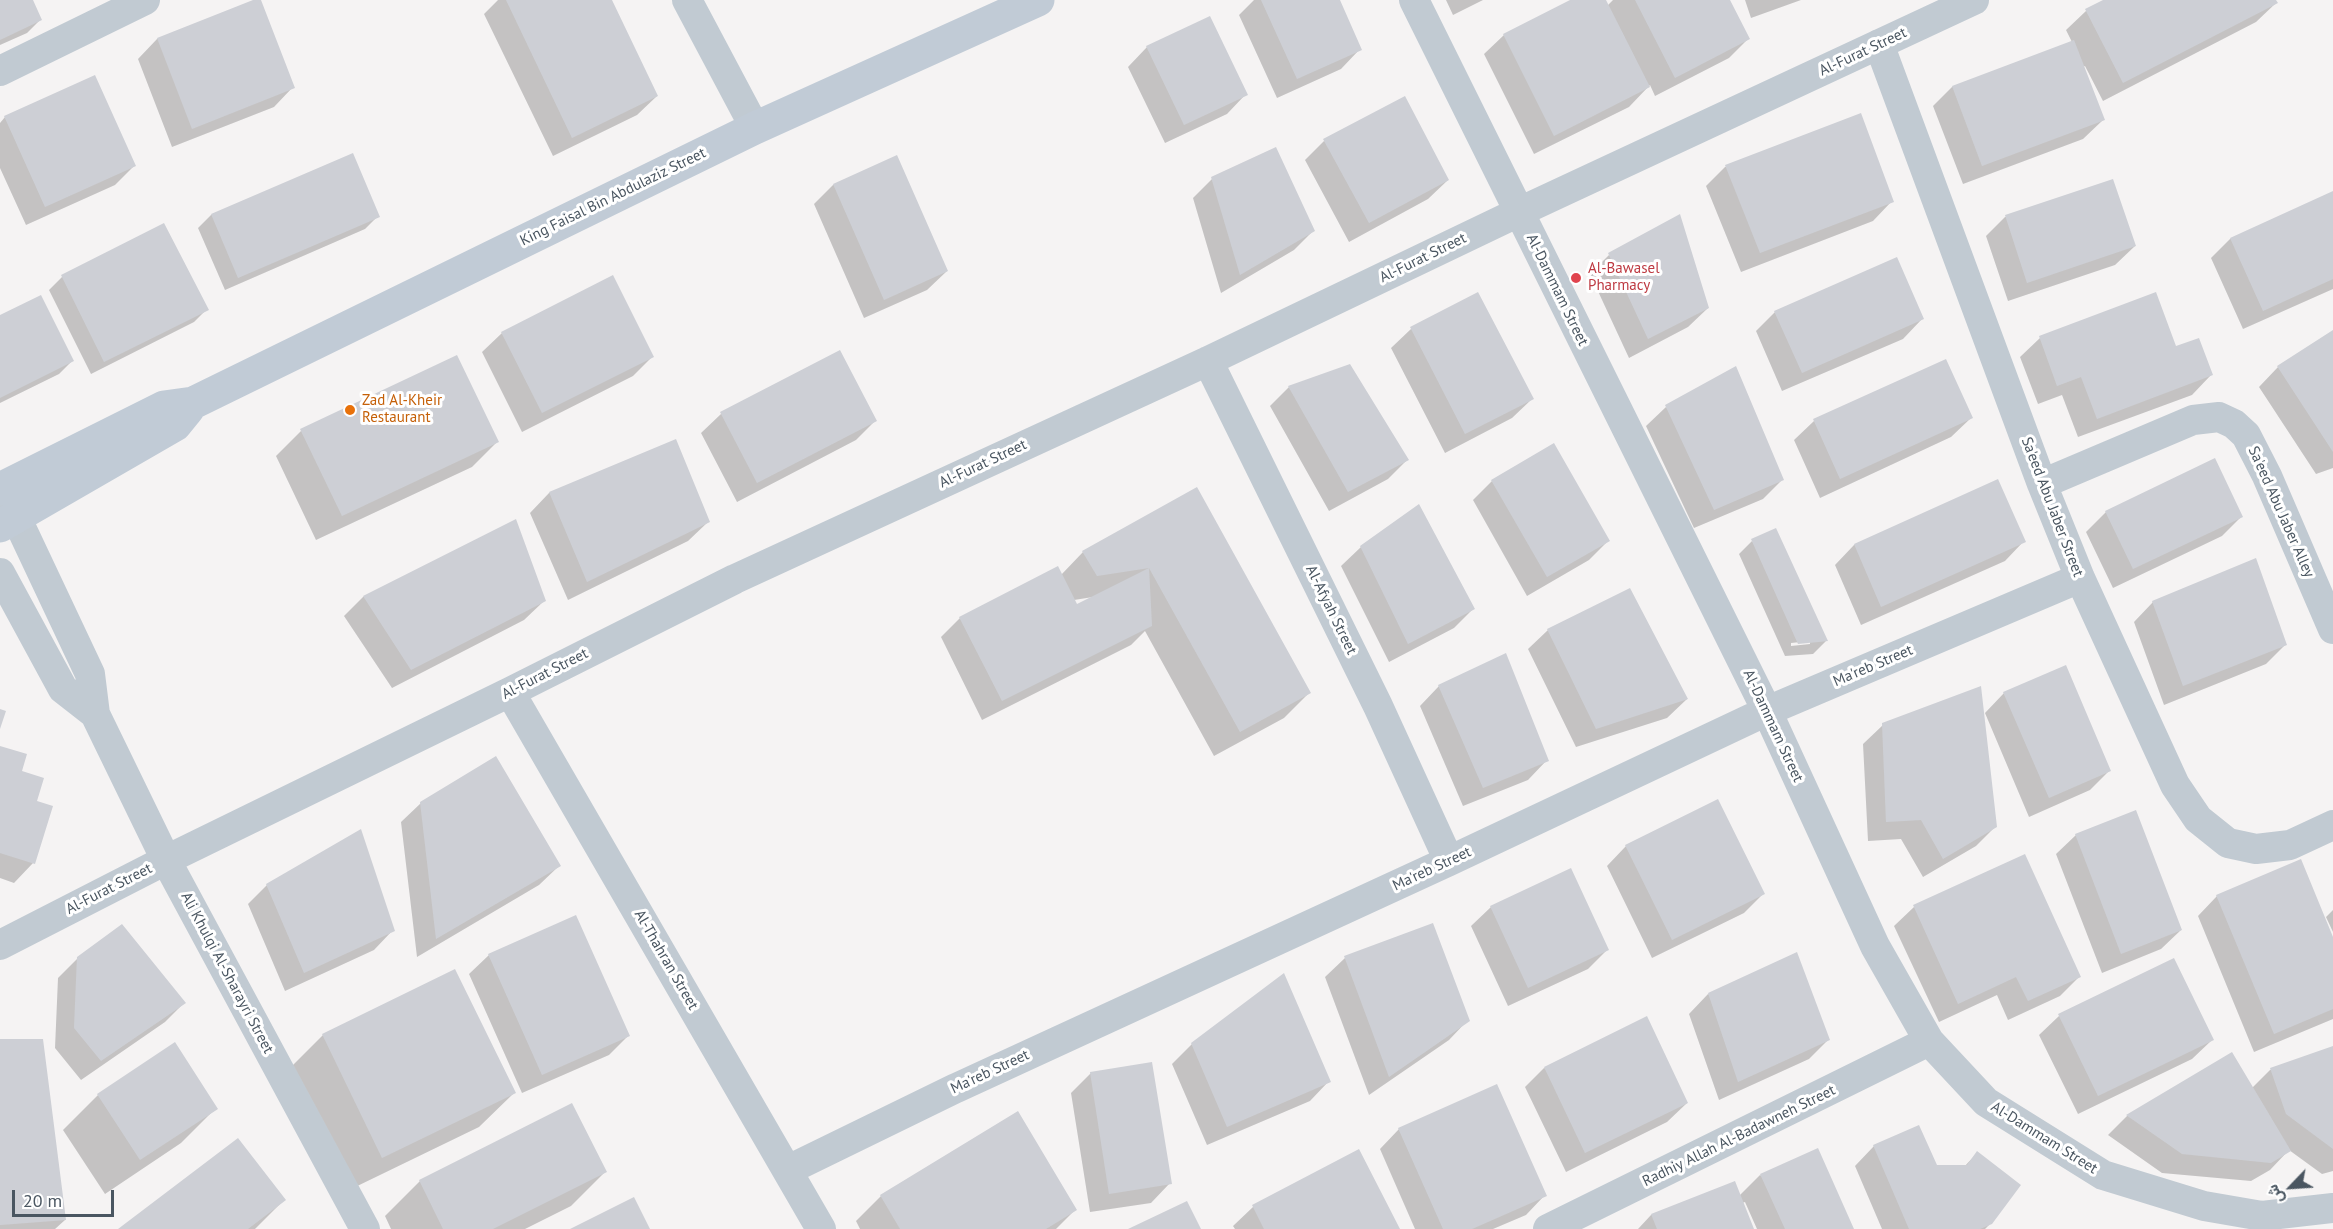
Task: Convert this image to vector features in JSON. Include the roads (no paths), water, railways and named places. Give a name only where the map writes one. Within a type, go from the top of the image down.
[{"type":"main road","name":"King Faisal Bin Abdulaziz Street","points":[[4,506],[175,425],[193,403],[755,128],[1038,0]]},
{"type":"street","points":[[0,71],[145,0]]},
{"type":"street","points":[[687,0],[755,128]]},
{"type":"street","name":"Al-Dammam Street","points":[[1414,0],[1767,711],[1875,946],[1929,1041],[1986,1102],[2103,1175],[2204,1206],[2262,1216],[2333,1208]]},
{"type":"street","name":"Al-Furat Street","points":[[0,945],[166,860],[735,579],[1208,361],[1519,212],[1974,0]]},
{"type":"street","name":"Sa'eed Abu Jaber Street","points":[[1879,44],[2080,578],[2175,785],[2198,819],[2228,843],[2256,849],[2290,845],[2333,825]]},
{"type":"street","name":"Al-Afyah Street","points":[[1208,361],[1378,706],[1449,861]]},
{"type":"street","name":"Sa'eed Abu Jaber Alley","points":[[2043,484],[2193,420],[2219,417],[2234,424],[2246,435],[2267,476],[2333,629]]},
{"type":"street","name":"Ali Khulqi Al-Sharayri Street","points":[[4,506],[90,674],[95,714],[166,860],[365,1229]]},
{"type":"street","name":"Ali Khulqi Al-Sharayri Street","points":[[0,573],[63,689],[95,714]]},
{"type":"street","name":"Ma'reb Street","points":[[788,1170],[956,1088],[1449,861],[1767,711],[2080,578]]},
{"type":"street","name":"Al-Thahran Street","points":[[510,692],[820,1229]]},
{"type":"street","name":"Radhiy Allah Al-Badawneh Street","points":[[1548,1229],[1604,1217],[1929,1041]]},
{"type":"place","name":"Al-Bawasel Pharmacy","points":[[1576,278]]},
{"type":"place","name":"Zad Al-Kheir Restaurant","points":[[350,410]]}]
